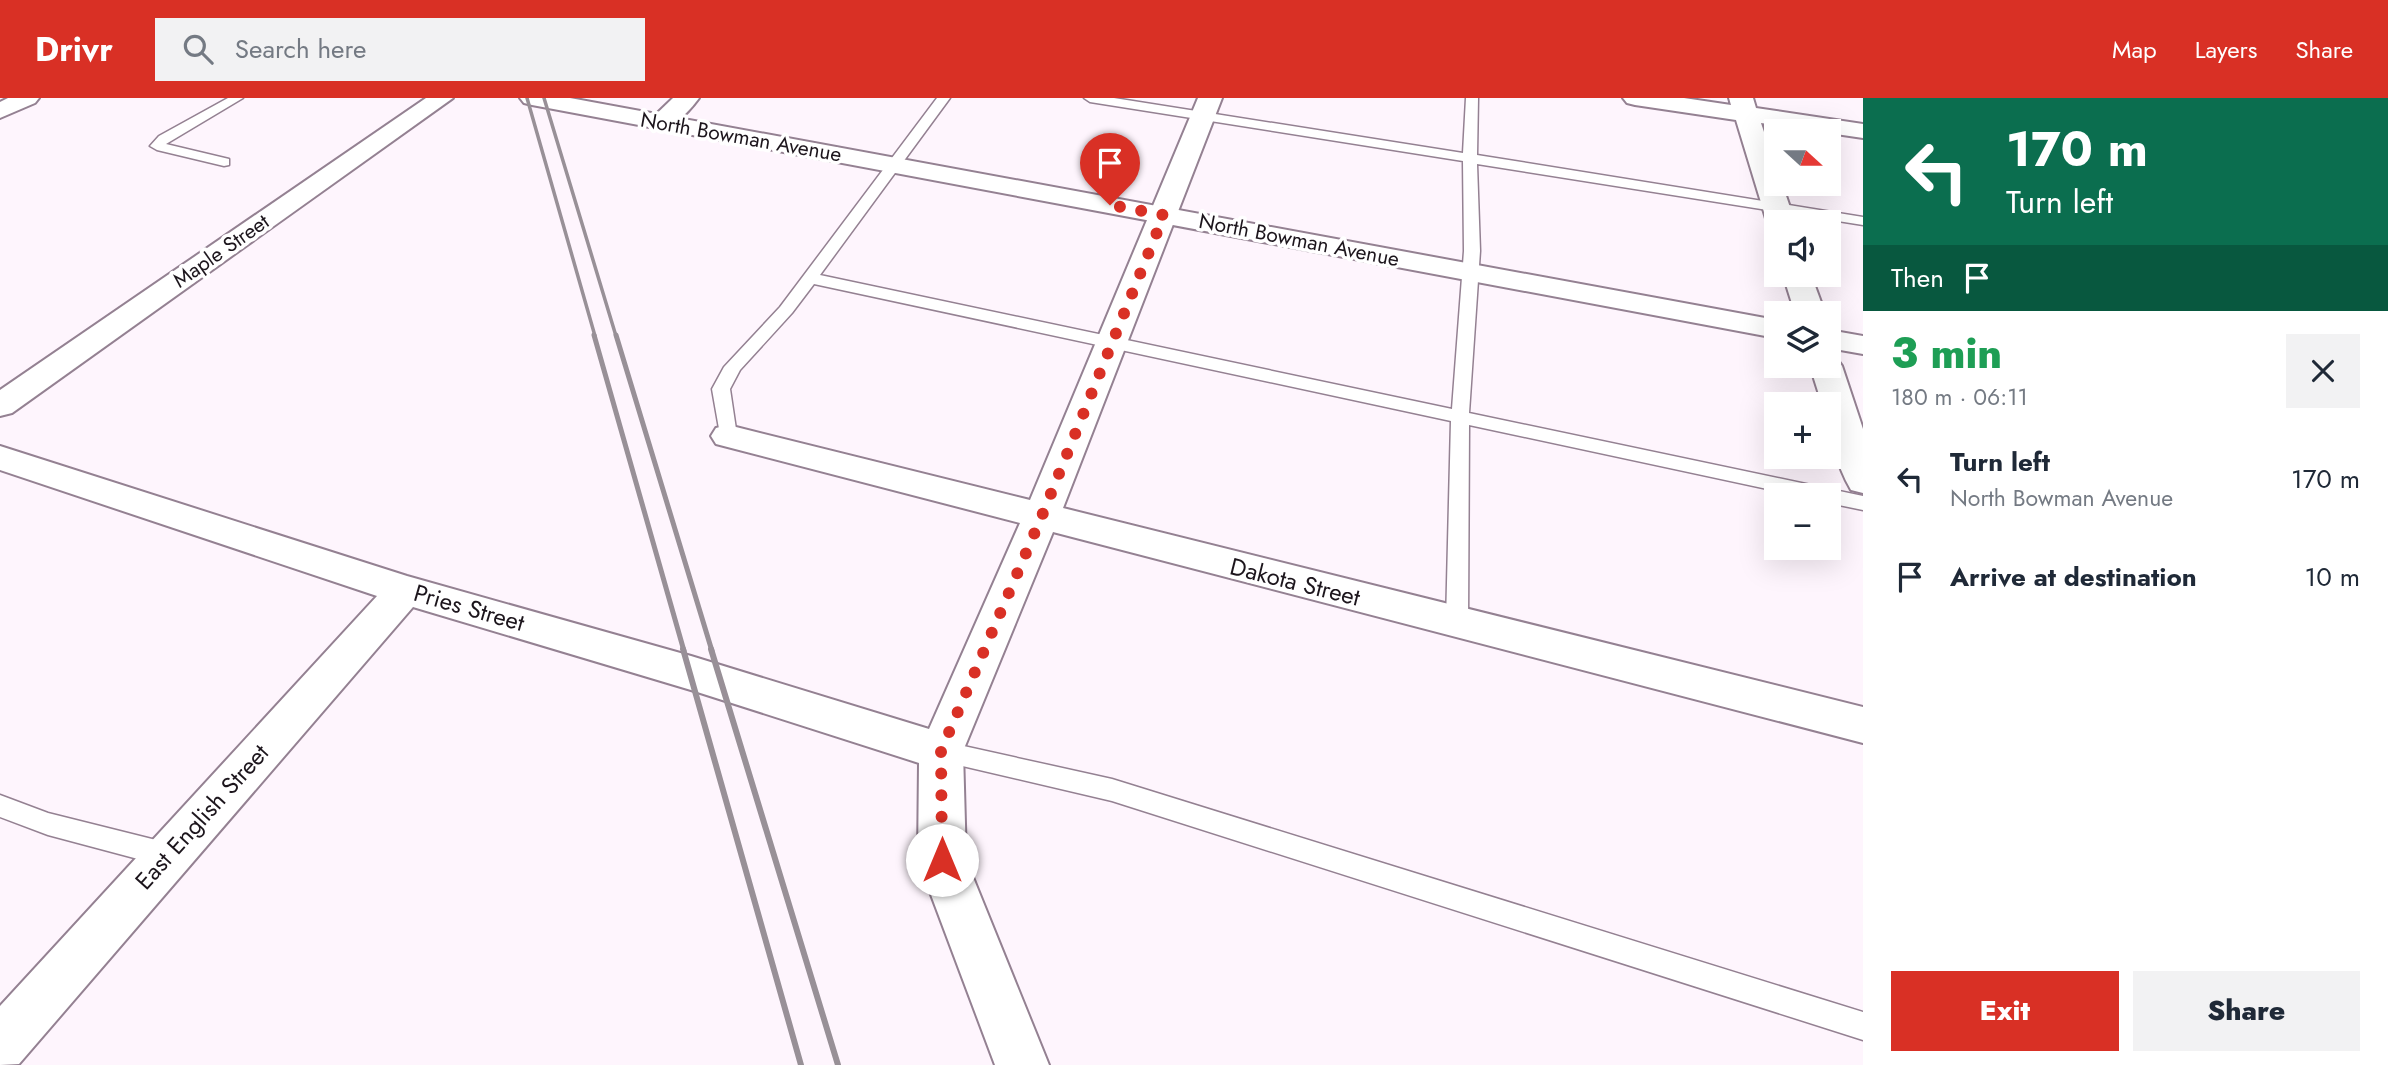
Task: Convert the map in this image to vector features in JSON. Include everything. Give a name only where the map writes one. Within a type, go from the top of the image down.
[{"type":"street","points":[[0,111],[27,98]]},
{"type":"street","name":"Maple Street","points":[[0,405],[442,98]]},
{"type":"street","name":"North Bowman Avenue","points":[[532,98],[1764,327]]},
{"type":"street","points":[[660,122],[687,98]]},
{"type":"street","points":[[1635,98],[1743,106],[1863,131]]},
{"type":"street","points":[[1743,106],[1776,210]]},
{"type":"street","points":[[1022,1065],[942,860],[941,751],[1113,344],[1206,107]]},
{"type":"street","points":[[1841,340],[1863,345]]},
{"type":"street","points":[[1830,378],[1863,481]]},
{"type":"street","name":"Dakota Street","points":[[727,436],[1863,725]]},
{"type":"street","name":"Pries Street","points":[[0,458],[405,590],[691,673],[941,751]]},
{"type":"street","name":"East English Street","points":[[0,1045],[405,590]]},
{"type":"lane","points":[[224,162],[157,146],[164,139],[237,98]]},
{"type":"lane","points":[[727,436],[721,389],[733,367],[786,310],[944,98]]},
{"type":"lane","points":[[1090,98],[1206,107],[1764,212]]},
{"type":"lane","points":[[1457,623],[1460,417],[1471,272],[1472,98]]},
{"type":"lane","points":[[1841,219],[1863,221]]},
{"type":"lane","points":[[810,278],[1767,483]]},
{"type":"lane","points":[[1841,499],[1863,503]]},
{"type":"lane","points":[[941,751],[1112,790],[1863,1026]]},
{"type":"lane","points":[[0,806],[48,824],[168,855]]},
{"type":"railway","points":[[527,98],[595,336]]},
{"type":"railway","points":[[544,98],[616,336]]},
{"type":"railway","points":[[594,335],[684,651]]},
{"type":"railway","points":[[616,335],[712,651]]},
{"type":"railway","points":[[683,649],[801,1065]]},
{"type":"railway","points":[[711,649],[838,1065]]},
{"type":"route","points":[[942,860],[941,751],[1041,518],[1164,215],[1110,205]]}]
